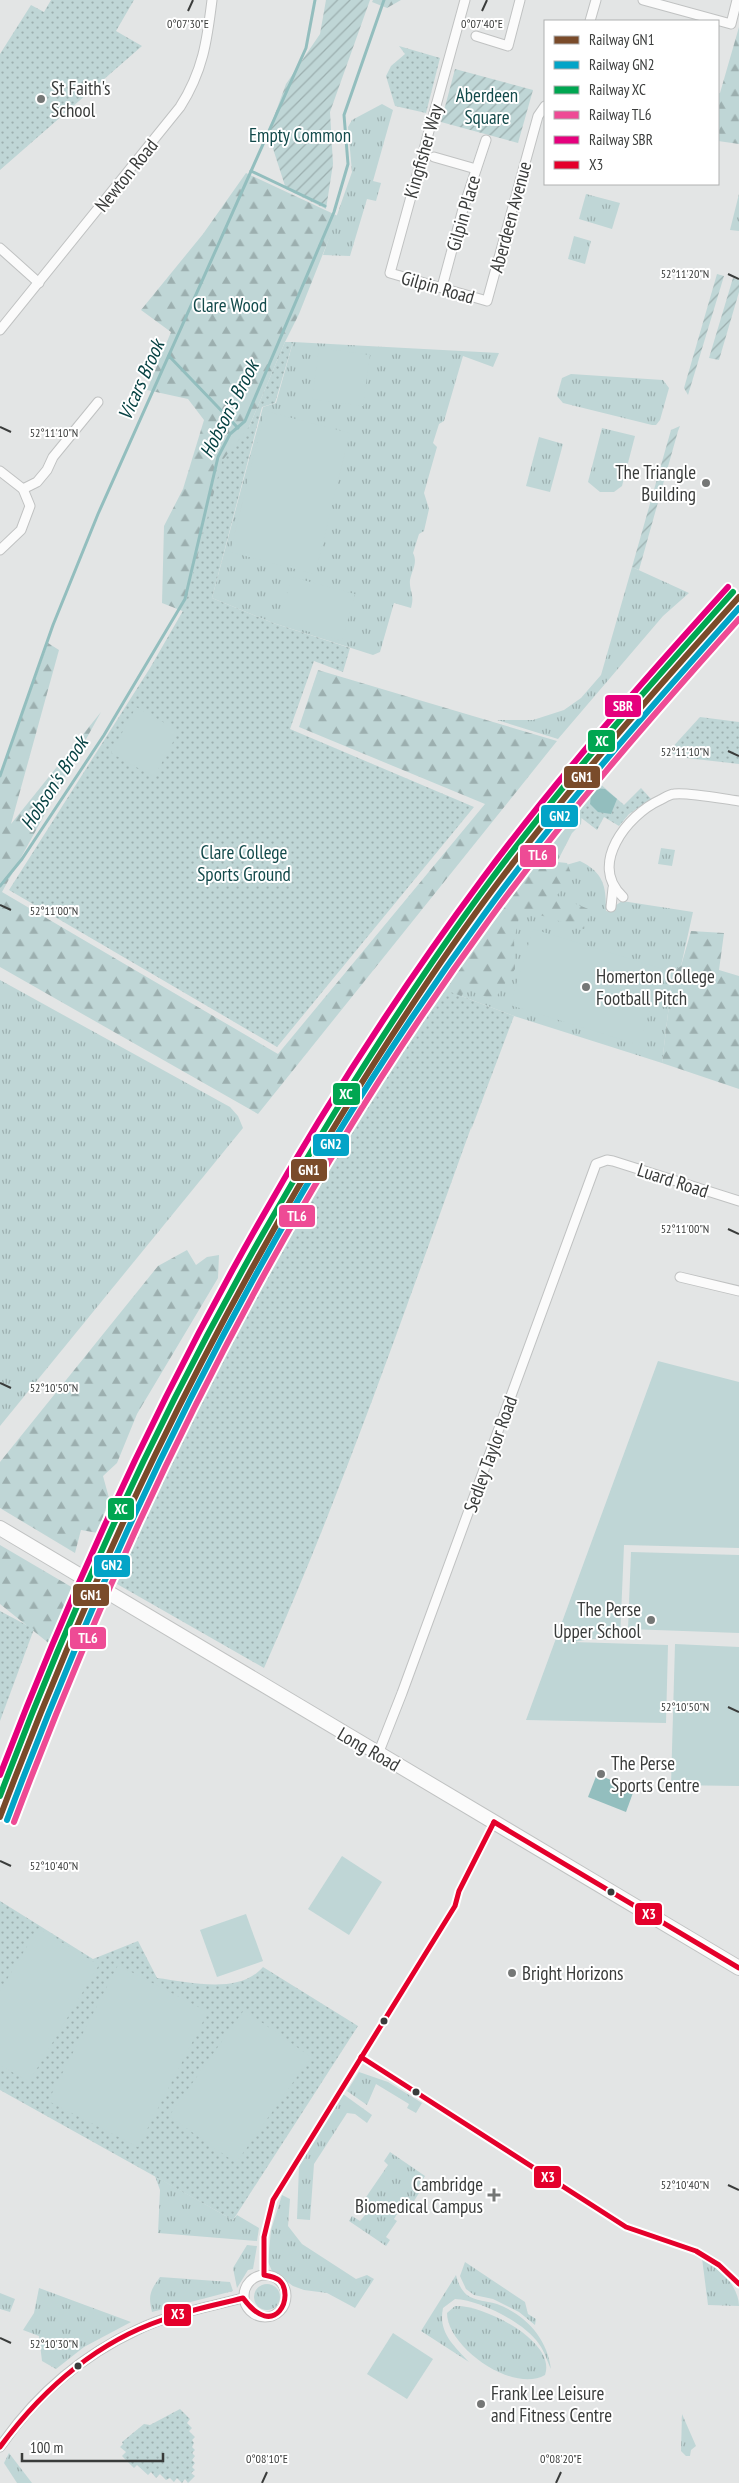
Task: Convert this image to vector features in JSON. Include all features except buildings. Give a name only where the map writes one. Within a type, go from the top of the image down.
[{"type":"main road","name":"Long Road","points":[[0,1528],[739,1968]]},
{"type":"street","name":"Newton Road","points":[[0,330],[180,107],[193,86],[206,48],[212,0]]},
{"type":"street","name":"Kingfisher Way","points":[[390,273],[465,0]]},
{"type":"street","points":[[476,36],[508,46],[520,0]]},
{"type":"street","points":[[590,20],[596,0]]},
{"type":"street","points":[[643,0],[716,20]]},
{"type":"street","points":[[719,21],[731,24],[735,18],[737,0]]},
{"type":"street","name":"Aberdeen Avenue","points":[[487,301],[536,124],[540,111],[544,107]]},
{"type":"street","name":"Gilpin Place","points":[[442,287],[486,140]]},
{"type":"street","points":[[434,157],[476,169]]},
{"type":"street","points":[[0,248],[39,283]]},
{"type":"street","name":"Gilpin Road","points":[[390,273],[487,301]]},
{"type":"street","points":[[23,489],[37,482],[47,470],[53,457],[98,402]]},
{"type":"street","points":[[0,471],[23,489],[30,506],[21,530],[0,550]]},
{"type":"street","points":[[611,907],[613,888],[610,866],[616,842],[627,823],[650,805],[675,794],[739,800]]},
{"type":"street","points":[[613,888],[623,897]]},
{"type":"street","name":"Luard Road","points":[[607,1160],[739,1201]]},
{"type":"street","name":"Sedley Taylor Road","points":[[378,1754],[594,1168],[600,1161],[607,1160]]},
{"type":"street","points":[[680,1277],[739,1291]]},
{"type":"street","points":[[264,2275],[279,2280],[285,2287],[287,2297],[281,2311],[268,2317],[254,2314],[243,2298],[254,2278],[264,2275]]},
{"type":"street","points":[[0,2447],[31,2406],[55,2384],[104,2348],[138,2329],[243,2298]]},
{"type":"green space","name":"St Faith's School","points":[[51,0],[134,0],[116,31],[142,46],[0,170],[0,54],[31,5],[44,12]]},
{"type":"green space","name":"Empty Common","points":[[326,0],[370,0],[330,112],[333,164],[326,209],[286,189],[268,133],[286,84],[320,34]]},
{"type":"green space","points":[[373,0],[401,0],[387,8],[372,2]]},
{"type":"green space","points":[[739,27],[739,144],[719,141],[720,93]]},
{"type":"green space","points":[[399,46],[440,58],[426,113],[395,106],[386,76],[391,66],[405,54]]},
{"type":"green space","name":"Aberdeen Square","points":[[455,69],[533,90],[518,143],[441,122]]},
{"type":"green space","points":[[382,104],[393,110],[373,181],[381,183],[376,201],[367,199],[350,256],[323,255],[352,172],[348,127],[352,120]]},
{"type":"green space","name":"Clare Wood","points":[[246,173],[338,216],[299,314],[249,427],[203,619],[162,603],[164,526],[183,489],[204,420],[188,399],[147,390],[171,332],[141,310],[203,234]]},
{"type":"green space","points":[[586,194],[620,203],[612,229],[579,219]]},
{"type":"green space","points":[[739,194],[739,231],[730,230]]},
{"type":"green space","points":[[574,236],[591,241],[585,264],[568,259]]},
{"type":"green space","points":[[717,274],[724,276],[688,395],[684,388]]},
{"type":"green space","points":[[733,278],[739,280],[739,292],[719,360],[709,358]]},
{"type":"green space","name":"Clare College Sports Ground","points":[[285,342],[293,342],[275,403],[262,407],[212,598],[273,623],[350,648],[343,672],[314,661],[290,729],[474,807],[277,1047],[9,890],[150,668],[184,609],[222,461],[249,427]]},
{"type":"green space","points":[[293,342],[499,353],[493,367],[463,356],[444,421],[439,424],[433,443],[437,447],[424,493],[429,509],[424,531],[419,534],[413,553],[415,560],[410,580],[411,608],[394,603],[380,652],[373,655],[273,623],[212,598],[263,407],[276,403]]},
{"type":"green space","points":[[319,348],[370,355],[363,406],[312,399]]},
{"type":"green space","points":[[571,374],[663,380],[669,388],[660,420],[656,425],[652,425],[563,403],[557,396],[562,378]]},
{"type":"green space","points":[[265,411],[350,433],[315,574],[230,552]]},
{"type":"green space","points":[[680,426],[639,570],[632,567],[671,430]]},
{"type":"green space","points":[[602,428],[635,436],[622,486],[614,492],[600,492],[588,482]]},
{"type":"green space","points":[[539,437],[563,444],[550,492],[526,486]]},
{"type":"green space","points":[[632,567],[689,593],[663,616],[558,739],[497,720],[533,720],[564,710],[581,698],[601,675]]},
{"type":"green space","points":[[292,577],[355,594],[342,641],[278,623]]},
{"type":"green space","points":[[48,643],[59,650],[11,824],[101,712],[2,892],[278,1054],[485,804],[299,727],[318,670],[557,741],[258,1114],[0,967],[0,778]]},
{"type":"green space","points":[[136,707],[179,731],[154,777],[111,753]]},
{"type":"green space","points":[[700,717],[739,722],[739,764],[678,757],[669,751]]},
{"type":"green space","points":[[597,781],[624,805],[641,788],[651,799],[629,814],[619,826],[604,817],[597,830],[571,810]]},
{"type":"green space","points":[[582,813],[581,824],[572,833],[557,862],[567,863],[573,878],[556,896],[591,910],[584,929],[521,909],[514,940],[515,969],[494,1000],[466,989],[455,1006],[430,999],[558,820]]},
{"type":"green space","points":[[661,848],[675,850],[672,866],[658,864]]},
{"type":"green space","points":[[580,861],[594,870],[602,881],[606,911],[613,912],[615,906],[622,901],[693,912],[681,966],[673,972],[662,1063],[514,1016],[440,988],[559,867]]},
{"type":"green space","name":"Homerton College Football Pitch","points":[[533,929],[663,969],[639,1045],[510,1005]]},
{"type":"green space","points":[[691,931],[724,933],[719,970],[739,976],[739,1089],[662,1063],[673,972],[681,966]]},
{"type":"green space","points":[[0,980],[230,1107],[238,1116],[243,1128],[0,1426]]},
{"type":"green space","points":[[440,988],[514,1016],[321,1534],[264,1668],[110,1580],[181,1427],[288,1229],[328,1160]]},
{"type":"green space","points":[[187,1250],[196,1265],[207,1257],[219,1255],[218,1278],[137,1414],[117,1463],[103,1476],[109,1498],[98,1533],[81,1530],[75,1553],[0,1508],[0,1462],[158,1266]]},
{"type":"green space","points":[[658,1361],[739,1382],[739,1548],[624,1545],[620,1640],[591,1639],[573,1642],[668,1645],[666,1723],[526,1720]]},
{"type":"green space","points":[[0,1545],[80,1592],[56,1649],[0,1604]]},
{"type":"green space","points":[[631,1552],[739,1555],[739,1633],[628,1629]]},
{"type":"green space","points":[[0,1611],[34,1629],[0,1721]]},
{"type":"green space","points":[[675,1644],[739,1647],[739,1786],[671,1785]]},
{"type":"green space","points":[[342,1856],[382,1882],[349,1935],[308,1909]]},
{"type":"green space","points":[[0,1901],[93,1959],[138,1941],[157,1978],[199,1984],[228,1984],[253,1976],[263,1967],[358,2026],[233,2220],[0,2090]]},
{"type":"green space","points":[[246,1914],[263,1961],[217,1977],[200,1930]]},
{"type":"green space","points":[[38,1928],[99,1965],[29,2082],[0,2065],[0,1991]]},
{"type":"green space","points":[[118,1965],[208,2012],[138,2147],[48,2101]]},
{"type":"green space","points":[[244,2010],[311,2057],[236,2163],[169,2116]]},
{"type":"green space","points":[[359,2072],[388,2082],[422,2103],[416,2113],[407,2108],[409,2104],[376,2084],[367,2105],[347,2091]]},
{"type":"green space","points":[[343,2094],[372,2115],[367,2123],[355,2114],[347,2113],[314,2164],[310,2220],[297,2219],[299,2166]]},
{"type":"green space","points":[[390,2152],[425,2176],[416,2190],[419,2193],[414,2201],[410,2200],[406,2207],[402,2206],[394,2219],[397,2221],[386,2237],[390,2240],[386,2246],[349,2221],[352,2216],[360,2221],[365,2215],[361,2212],[366,2206],[362,2203],[388,2165],[384,2161]]},
{"type":"green space","points":[[155,2176],[233,2220],[237,2215],[259,2228],[257,2241],[158,2233],[160,2190]]},
{"type":"green space","points":[[282,2195],[290,2199],[288,2226],[302,2244],[356,2279],[367,2275],[374,2279],[355,2308],[327,2293],[304,2290],[293,2286],[272,2271],[268,2262],[271,2230]]},
{"type":"green space","points":[[247,2245],[257,2246],[253,2269],[248,2270],[237,2288],[233,2268]]},
{"type":"green space","points":[[702,2258],[715,2266],[727,2278],[736,2292],[739,2306],[708,2305]]},
{"type":"green space","points":[[465,2262],[525,2302],[528,2314],[536,2319],[535,2325],[519,2312],[493,2299],[474,2295],[466,2289],[460,2276]]},
{"type":"green space","points":[[456,2275],[463,2291],[470,2297],[497,2304],[526,2321],[545,2347],[551,2369],[539,2344],[523,2328],[489,2308],[465,2300],[455,2299],[443,2308],[442,2317],[448,2338],[469,2362],[421,2331]]},
{"type":"green space","points":[[160,2277],[230,2282],[233,2291],[152,2312],[151,2293]]},
{"type":"green space","points":[[267,2284],[276,2288],[280,2297],[276,2306],[267,2310],[258,2306],[254,2297],[258,2288]]},
{"type":"green space","points":[[39,2288],[131,2322],[84,2347],[56,2369],[42,2361],[39,2336],[23,2330],[34,2313]]},
{"type":"green space","points":[[0,2293],[15,2299],[10,2312],[0,2309]]},
{"type":"green space","points":[[455,2306],[482,2311],[515,2327],[540,2350],[546,2362],[545,2375],[532,2379],[516,2378],[500,2373],[484,2364],[458,2340],[450,2326],[447,2313]]},
{"type":"green space","points":[[393,2333],[433,2359],[407,2399],[367,2374]]},
{"type":"green space","points":[[180,2409],[190,2419],[187,2423],[192,2428],[189,2431],[195,2437],[192,2440],[194,2443],[192,2447],[195,2450],[192,2453],[195,2456],[192,2460],[195,2463],[192,2467],[195,2470],[191,2473],[195,2476],[188,2483],[185,2479],[182,2483],[177,2478],[174,2482],[170,2478],[166,2480],[160,2474],[156,2478],[151,2472],[148,2475],[137,2465],[134,2468],[122,2456],[126,2452],[120,2447],[123,2444],[122,2442],[144,2424],[150,2425]]},
{"type":"green space","points":[[682,2414],[696,2446],[691,2450],[690,2456],[686,2456],[681,2451]]},
{"type":"green space","points":[[9,2453],[32,2483],[17,2483],[4,2463]]},
{"type":"water","points":[[596,788],[605,789],[617,799],[611,814],[598,812],[590,804],[591,795]]},
{"type":"water","points":[[597,1774],[634,1790],[626,1812],[588,1797]]},
{"type":"waterway","name":"Vicars Brook","points":[[0,776],[53,625],[98,514],[306,48],[315,0]]},
{"type":"waterway","name":"Hobson's Brook","points":[[0,886],[22,859],[104,735],[185,599],[218,457],[230,434],[245,421],[334,212],[348,164],[344,115],[384,0]]},
{"type":"waterway","points":[[251,171],[325,206]]},
{"type":"waterway","points":[[169,356],[238,428]]},
{"type":"rail line","name":"SBR","points":[[0,1775],[47,1656],[98,1539],[153,1423],[211,1310],[273,1198],[339,1089],[409,982],[512,840],[602,730],[728,587]]},
{"type":"rail line","name":"XC","points":[[0,1796],[71,1619],[151,1446],[239,1277],[335,1112],[430,966],[519,843],[608,734],[733,592]]},
{"type":"rail line","name":"GN1","points":[[0,1817],[74,1634],[113,1544],[155,1456],[198,1368],[244,1282],[344,1111],[437,968],[525,847],[615,738],[739,597]]},
{"type":"rail line","name":"GN2","points":[[7,1820],[54,1701],[104,1583],[157,1467],[214,1352],[275,1240],[340,1129],[409,1021],[483,916],[543,836],[672,683],[739,608]]},
{"type":"rail line","name":"TL6","points":[[14,1822],[61,1703],[164,1469],[221,1355],[282,1242],[347,1132],[416,1025],[518,881],[610,766],[739,619]]},
{"type":"transit line","name":"X3","points":[[494,1822],[739,1968]]},
{"type":"transit line","name":"X3","points":[[0,2447],[34,2406],[72,2371],[92,2355],[138,2330],[182,2313],[243,2298],[254,2310],[265,2316],[273,2316],[279,2311],[284,2304],[284,2287],[279,2280],[264,2275],[264,2237],[273,2200],[455,1906],[459,1891],[494,1822]]},
{"type":"transit line","name":"X3","points":[[361,2057],[626,2227],[696,2251],[719,2265],[739,2284]]},
{"type":"place","name":"St Faith's School","points":[[41,99]]},
{"type":"place","name":"The Triangle Building","points":[[706,483]]},
{"type":"place","name":"Homerton College Football Pitch","points":[[586,987]]},
{"type":"place","name":"The Perse Upper School","points":[[651,1620]]},
{"type":"place","name":"The Perse Sports Centre","points":[[601,1774]]},
{"type":"place","name":"Bright Horizons","points":[[512,1973]]},
{"type":"place","name":"Cambridge Biomedical Campus","points":[[494,2195]]},
{"type":"place","name":"Frank Lee Leisure and Fitness Centre","points":[[481,2404]]}]
